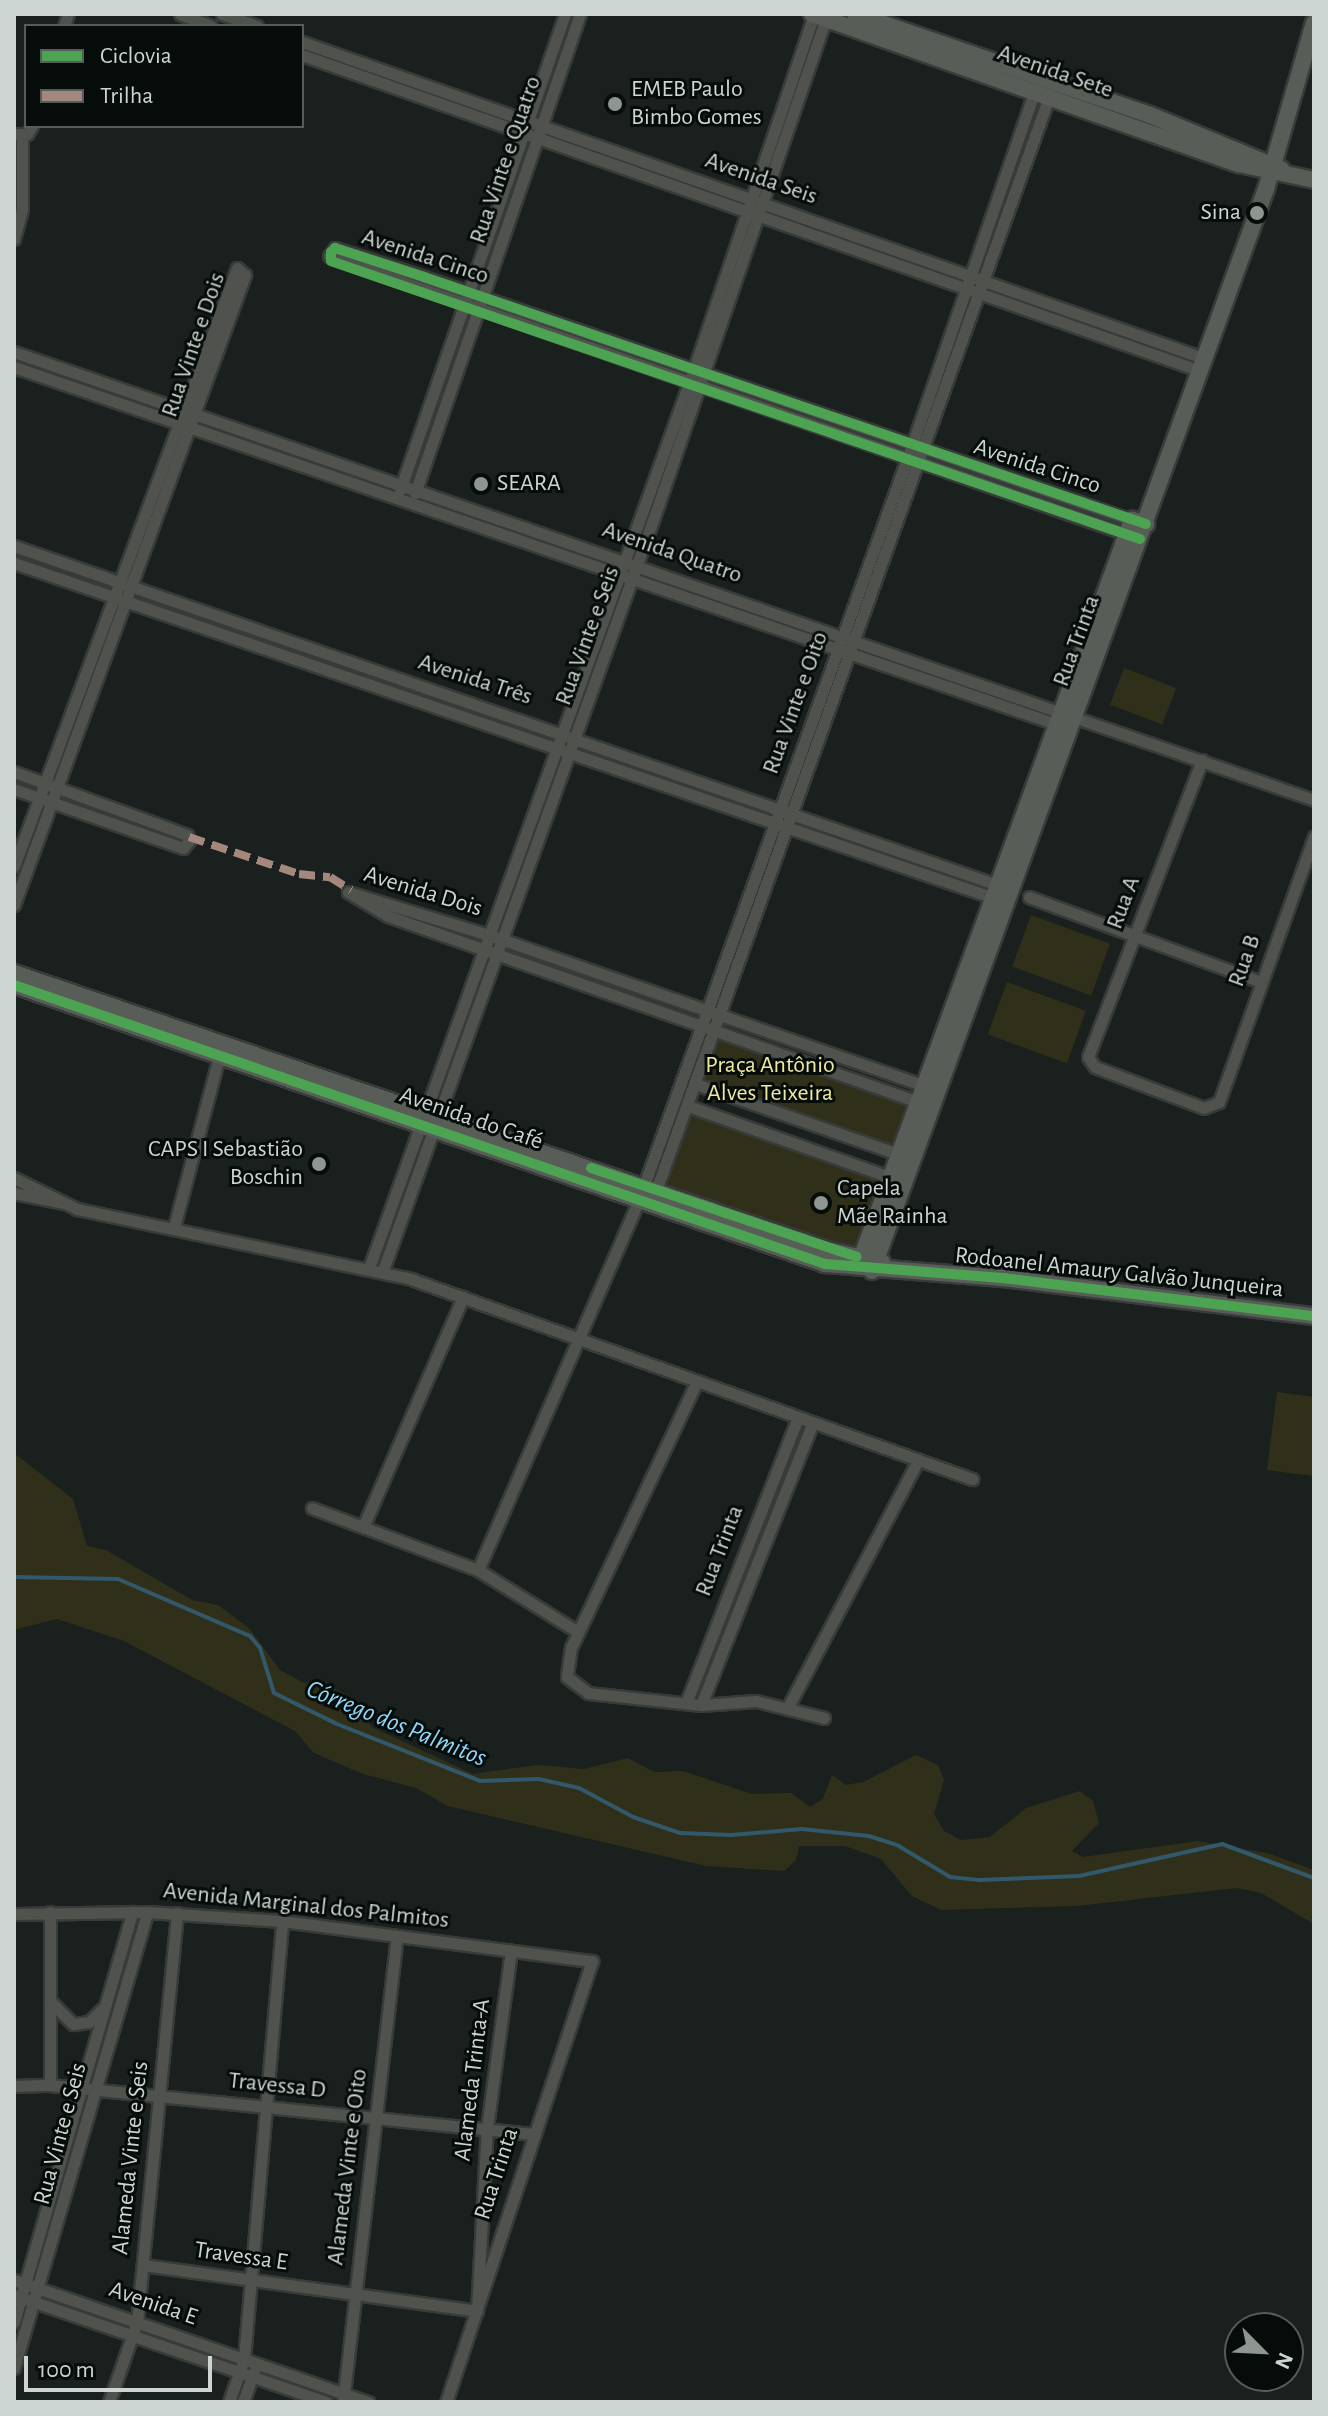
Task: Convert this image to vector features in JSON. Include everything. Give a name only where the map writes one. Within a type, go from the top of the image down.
[{"type":"street","points":[[180,14],[206,24]]},
{"type":"street","points":[[222,14],[251,24]]},
{"type":"street","name":"Rua Vinte e Quatro","points":[[412,501],[478,312],[477,295],[524,136],[565,14]]},
{"type":"street","name":"Rua Vinte e Quatro","points":[[398,496],[465,307],[477,295],[580,14]]},
{"type":"street","name":"Avenida Sete","points":[[855,14],[1044,86],[1314,180]]},
{"type":"street","name":"Avenida Sete","points":[[818,15],[1044,86]]},
{"type":"street","name":"Rua Vinte e Seis","points":[[383,1270],[483,949],[624,559],[760,218],[758,201],[818,15]]},
{"type":"street","name":"Rua Trinta","points":[[866,1264],[930,1097],[1136,529],[1204,365],[1276,168],[1314,23]]},
{"type":"street","name":"Avenida Seis","points":[[304,43],[972,274],[1204,365]]},
{"type":"street","name":"Avenida Seis","points":[[304,56],[760,218],[1204,365]]},
{"type":"street","name":"Rua Vinte e Oito","points":[[647,1195],[781,807],[972,274],[1044,86]]},
{"type":"street","name":"Rua Vinte e Oito","points":[[478,1570],[578,1339],[688,1106],[717,1031],[985,279],[1044,86]]},
{"type":"street","points":[[14,239],[22,209],[24,132]]},
{"type":"street","name":"Rua Vinte e Seis","points":[[369,1268],[498,954],[633,577],[747,213],[758,201]]},
{"type":"street","name":"Avenida Cinco","points":[[696,379],[478,312],[331,261],[331,252],[335,248],[477,295],[696,379],[1136,529]]},
{"type":"street","name":"Rua Vinte e Dois","points":[[14,866],[237,268],[245,275],[60,788],[14,905]]},
{"type":"street","name":"Avenida Quatro","points":[[14,352],[857,639],[1066,719]]},
{"type":"street","name":"Avenida Quatro","points":[[14,367],[839,649],[1202,760],[1314,800]]},
{"type":"street","name":"Avenida Três","points":[[14,546],[795,811],[1003,894]]},
{"type":"street","name":"Avenida Três","points":[[14,563],[776,823],[1003,894]]},
{"type":"street","name":"Rua A","points":[[1202,760],[1090,1062],[1204,1108],[1219,1102]]},
{"type":"street","points":[[14,772],[187,835],[189,841],[183,848],[14,789]]},
{"type":"street","name":"Rua B","points":[[1219,1102],[1314,836]]},
{"type":"street","name":"Avenida Dois","points":[[348,892],[489,935],[709,1010],[930,1097],[717,1031],[483,949],[374,910],[348,892]]},
{"type":"street","points":[[1029,897],[1261,982]]},
{"type":"street","name":"Avenida do Café","points":[[14,973],[220,1051]]},
{"type":"street","name":"Avenida do Café","points":[[14,985],[428,1119],[647,1195],[866,1264],[919,1272]]},
{"type":"street","points":[[174,1227],[220,1051]]},
{"type":"street","points":[[696,1084],[901,1155]]},
{"type":"street","name":"Rua Trinta","points":[[866,1264],[901,1155],[930,1097]]},
{"type":"street","points":[[688,1106],[893,1178]]},
{"type":"street","points":[[14,1178],[64,1203]]},
{"type":"street","points":[[18,1194],[28,1183]]},
{"type":"street","points":[[18,1194],[383,1270],[972,1479]]},
{"type":"street","name":"Rodoanel Amaury Galvão Junqueira","points":[[919,1272],[1314,1316]]},
{"type":"street","points":[[363,1527],[463,1297]]},
{"type":"street","points":[[697,1381],[578,1632],[565,1668],[577,1688],[701,1705],[751,1701],[788,1707],[824,1718]]},
{"type":"street","name":"Rua Trinta","points":[[686,1703],[798,1417]]},
{"type":"street","name":"Rua Trinta","points":[[701,1705],[813,1422]]},
{"type":"street","points":[[788,1707],[918,1460]]},
{"type":"street","points":[[312,1508],[478,1570],[578,1632]]},
{"type":"street","points":[[50,1912],[50,2085]]},
{"type":"street","name":"Rua Vinte e Seis","points":[[14,2322],[18,2297],[26,2285],[132,1912]]},
{"type":"street","name":"Rua Vinte e Seis","points":[[14,2368],[41,2290],[147,1912]]},
{"type":"street","name":"Avenida Marginal dos Palmitos","points":[[14,1914],[147,1912],[282,1921],[592,1961]]},
{"type":"street","name":"Alameda Vinte e Seis","points":[[109,2402],[137,2322],[177,1913]]},
{"type":"street","points":[[229,2402],[244,2359],[282,1921]]},
{"type":"street","name":"Alameda Vinte e Oito","points":[[344,2398],[397,1936]]},
{"type":"street","name":"Alameda Trinta-A","points":[[477,2311],[487,2128],[511,1951]]},
{"type":"street","name":"Rua Trinta","points":[[446,2402],[592,1961]]},
{"type":"street","points":[[50,1994],[62,2019],[83,2024],[99,2012],[110,1986]]},
{"type":"street","name":"Travessa D","points":[[14,2086],[50,2085],[535,2134]]},
{"type":"street","name":"Travessa E","points":[[143,2265],[477,2311]]},
{"type":"street","name":"Avenida E","points":[[14,2280],[257,2363],[344,2398],[369,2402]]},
{"type":"street","name":"Avenida E","points":[[18,2297],[326,2402]]},
{"type":"street","points":[[243,2402],[257,2363]]},
{"type":"green space","points":[[1124,668],[1176,688],[1162,724],[1110,704]]},
{"type":"green space","points":[[1031,915],[1110,944],[1091,995],[1012,967]]},
{"type":"green space","points":[[1007,982],[1086,1011],[1067,1063],[988,1035]]},
{"type":"green space","name":"Praça Antônio Alves Teixeira","points":[[717,1031],[920,1101],[902,1155],[698,1085]]},
{"type":"green space","name":"Praça Antônio Alves Teixeira","points":[[688,1106],[893,1177],[864,1262],[659,1191]]},
{"type":"green space","points":[[1277,1392],[1314,1397],[1314,1476],[1267,1470]]},
{"type":"green space","points":[[14,1453],[73,1499],[87,1546],[106,1550],[192,1600],[218,1605],[249,1628],[280,1670],[304,1683],[318,1680],[353,1698],[372,1727],[473,1774],[537,1765],[584,1769],[628,1758],[654,1772],[683,1771],[752,1794],[791,1793],[810,1807],[823,1799],[832,1775],[846,1785],[863,1782],[916,1755],[938,1765],[944,1780],[934,1814],[944,1831],[961,1840],[990,1837],[1026,1808],[1080,1791],[1093,1801],[1099,1823],[1072,1851],[1083,1857],[1198,1841],[1267,1853],[1314,1870],[1314,1924],[1261,1893],[1237,1888],[1077,1906],[941,1910],[912,1896],[881,1859],[845,1846],[799,1846],[796,1860],[784,1871],[706,1866],[448,1806],[416,1788],[363,1774],[314,1753],[295,1731],[124,1641],[57,1619],[14,1630]]},
{"type":"waterway","name":"Córrego dos Palmitos","points":[[14,1577],[118,1579],[250,1636],[260,1648],[274,1693],[337,1724],[480,1781],[539,1779],[579,1788],[633,1817],[680,1833],[731,1835],[802,1829],[869,1836],[897,1845],[950,1877],[980,1880],[1079,1876],[1222,1844],[1314,1878]]},
{"type":"marked path","points":[[189,837],[299,874],[330,877],[351,890]]},
{"type":"cycle path","points":[[1140,539],[331,261],[331,252],[335,248],[424,277],[1146,524]]},
{"type":"cycle path","points":[[14,985],[825,1264],[1003,1278],[1314,1316]]},
{"type":"cycle path","points":[[591,1168],[857,1257]]},
{"type":"place","name":"EMEB Paulo Bimbo Gomes","points":[[615,104]]},
{"type":"place","name":"Sina","points":[[1257,213]]},
{"type":"place","name":"SEARA","points":[[481,484]]},
{"type":"place","name":"CAPS I Sebastião Boschin","points":[[319,1164]]},
{"type":"place","name":"Capela Mãe Rainha","points":[[821,1203]]}]
